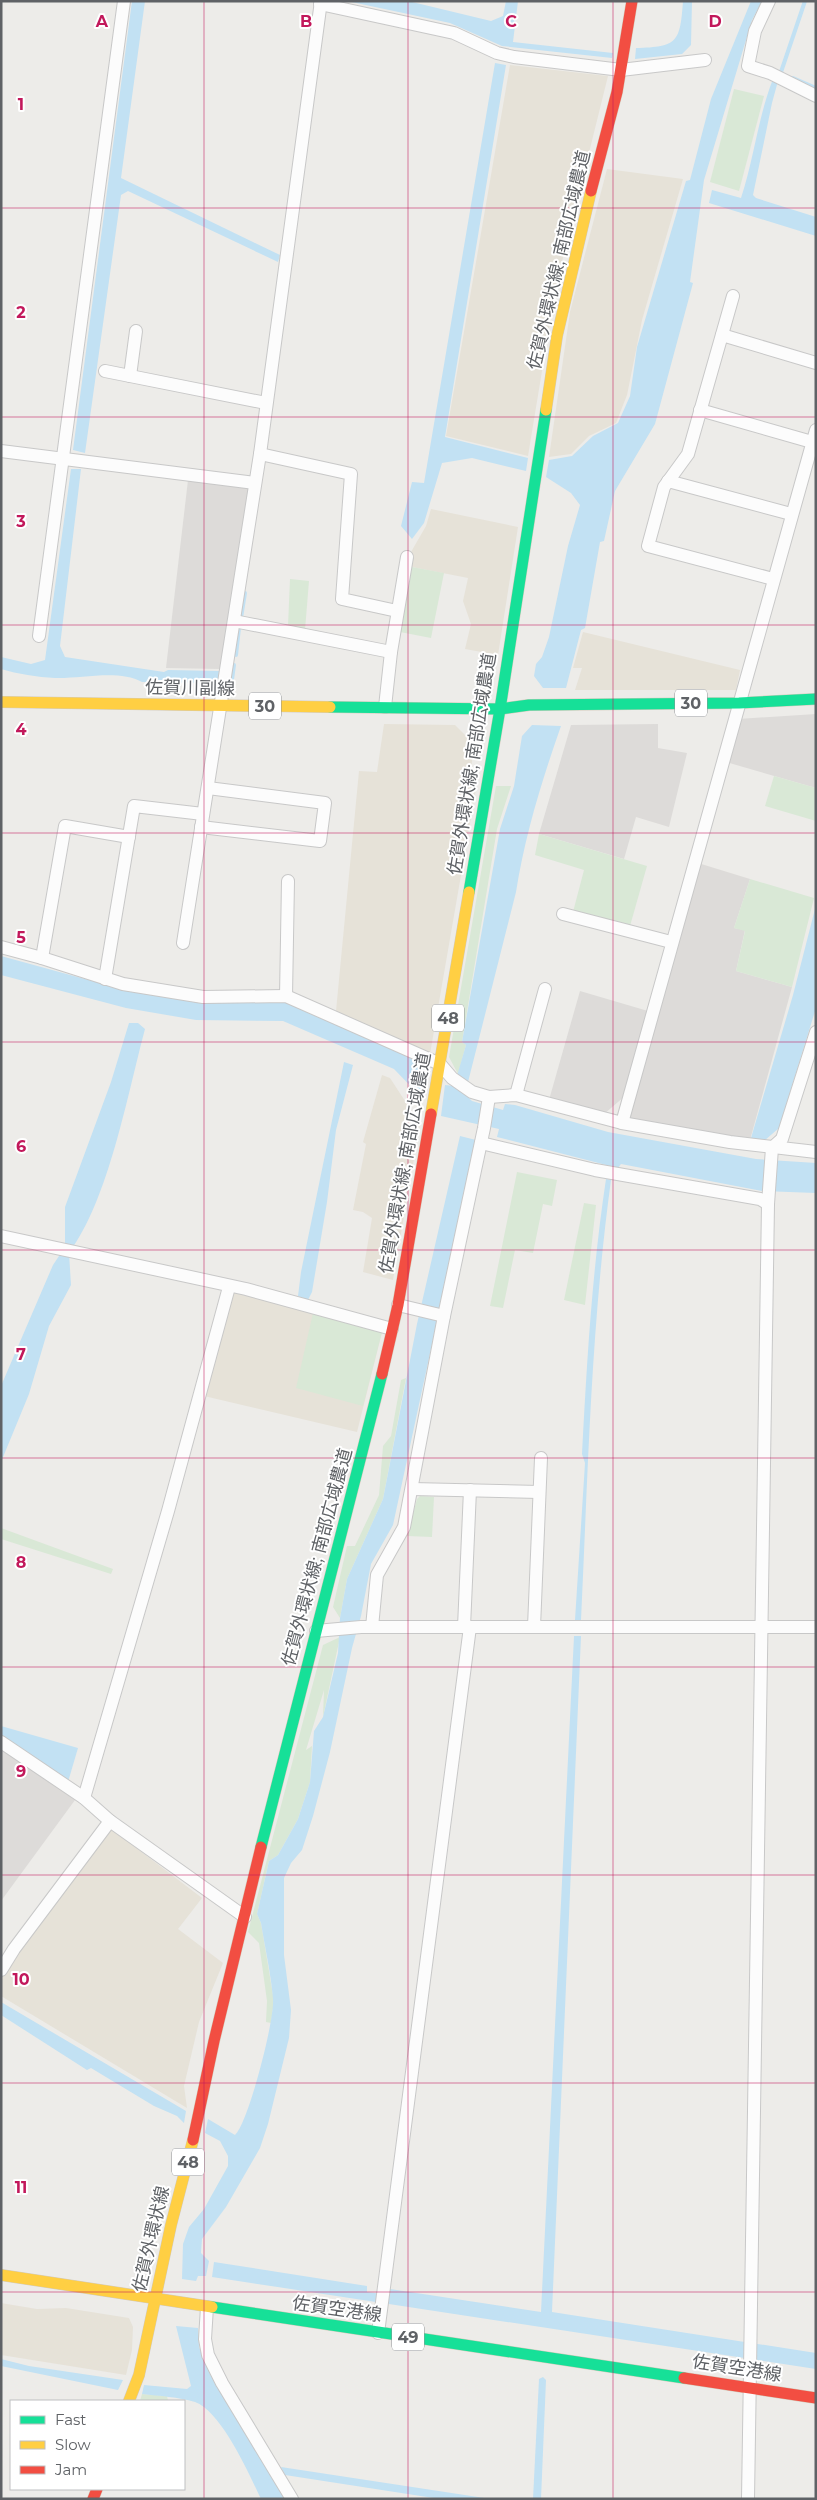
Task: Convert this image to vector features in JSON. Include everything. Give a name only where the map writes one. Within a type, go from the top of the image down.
[{"type":"main road","name":"佐賀外環状線; 南部広域農道","points":[[218,2026],[316,1631],[372,1416],[398,1305],[500,709],[557,336],[621,70],[632,1]]},
{"type":"main road","name":"30","points":[[739,703],[816,699]]},
{"type":"main road","name":"佐賀川副線","points":[[1,702],[500,709],[529,705],[739,703]]},
{"type":"main road","name":"佐賀外環状線","points":[[129,2400],[139,2375],[218,2026]]},
{"type":"main road","name":"佐賀空港線","points":[[1,2274],[156,2297],[207,2307],[816,2398]]},
{"type":"street","points":[[39,636],[124,1]]},
{"type":"street","points":[[769,1],[755,31],[748,66],[770,74],[816,96]]},
{"type":"street","points":[[182,943],[260,454],[321,3],[454,33],[505,56],[621,70],[705,60]]},
{"type":"street","points":[[733,296],[688,454],[664,487],[648,546],[773,579]]},
{"type":"street","points":[[130,376],[136,331]]},
{"type":"street","points":[[722,335],[816,363]]},
{"type":"street","points":[[105,370],[266,403]]},
{"type":"street","points":[[622,1123],[671,942],[814,436],[700,410]]},
{"type":"street","points":[[1,451],[255,483]]},
{"type":"street","points":[[260,454],[352,474],[342,599],[397,611]]},
{"type":"street","points":[[668,481],[792,514]]},
{"type":"street","points":[[385,707],[397,611],[407,557]]},
{"type":"street","points":[[234,621],[391,652]]},
{"type":"street","points":[[201,827],[320,840],[325,803],[208,788]]},
{"type":"street","points":[[105,979],[134,806],[203,814]]},
{"type":"street","points":[[42,958],[65,826],[129,837]]},
{"type":"street","points":[[286,996],[288,881]]},
{"type":"street","points":[[563,914],[671,942]]},
{"type":"street","points":[[1,947],[42,958],[105,979],[203,997],[286,996],[440,1064],[452,1078],[489,1101],[516,1095],[622,1123],[772,1148],[816,1152]]},
{"type":"street","points":[[516,1095],[545,989]]},
{"type":"street","points":[[748,2499],[768,1204],[772,1148],[782,1139],[816,1032]]},
{"type":"street","points":[[367,1627],[377,1575],[404,1527],[444,1316],[489,1101]]},
{"type":"street","points":[[481,1143],[595,1170],[760,1199],[768,1204]]},
{"type":"street","points":[[1,1236],[246,1289],[392,1329]]},
{"type":"street","points":[[84,1798],[168,1511],[230,1287]]},
{"type":"street","points":[[398,1305],[444,1316]]},
{"type":"street","points":[[534,1627],[540,1458]]},
{"type":"street","points":[[412,1489],[539,1492]]},
{"type":"street","points":[[378,2333],[467,1627],[470,1490]]},
{"type":"street","points":[[316,1631],[335,1628],[367,1627],[816,1627]]},
{"type":"street","points":[[1,1742],[84,1798],[110,1821],[245,1917]]},
{"type":"street","points":[[1,1970],[14,1949],[110,1821]]},
{"type":"street","points":[[207,2307],[205,2339],[208,2355],[222,2383],[292,2499]]},
{"type":"shaded area","points":[[510,65],[608,76],[556,286],[528,456],[446,436]]},
{"type":"shaded area","points":[[607,169],[683,179],[642,320],[627,395],[616,423],[589,436],[571,454],[549,457],[570,312]]},
{"type":"shaded area","points":[[188,480],[250,487],[220,669],[166,668]]},
{"type":"shaded area","points":[[431,509],[518,527],[498,655],[465,649],[471,624],[463,601],[468,578],[412,567],[411,552],[426,526]]},
{"type":"shaded area","points":[[583,632],[740,670],[736,690],[575,690],[582,668],[573,668]]},
{"type":"shaded area","points":[[816,714],[816,788],[726,762],[738,719]]},
{"type":"shaded area","points":[[384,724],[455,725],[474,744],[470,779],[477,783],[430,1054],[336,1011],[359,771],[377,772]]},
{"type":"shaded area","points":[[658,724],[658,748],[687,753],[669,827],[636,817],[624,859],[539,834],[571,725]]},
{"type":"shaded area","points":[[698,863],[750,879],[734,928],[745,930],[736,971],[792,987],[750,1140],[628,1119]]},
{"type":"shaded area","points":[[580,991],[648,1011],[625,1096],[604,1114],[549,1100]]},
{"type":"shaded area","points":[[382,1075],[390,1078],[420,1124],[393,1280],[363,1272],[372,1218],[363,1212],[353,1210],[366,1144],[363,1142]]},
{"type":"shaded area","points":[[233,1291],[382,1332],[357,1432],[204,1396]]},
{"type":"shaded area","points":[[1,1749],[75,1800],[1,1901]]},
{"type":"shaded area","points":[[110,1828],[202,1898],[178,1929],[223,1963],[199,2022],[184,2086],[187,2108],[1,1996],[1,1978],[15,1954]]},
{"type":"shaded area","points":[[1,2303],[37,2309],[66,2308],[129,2318],[133,2327],[132,2350],[126,2375],[1,2355]]},
{"type":"green space","points":[[734,89],[764,96],[739,191],[710,182]]},
{"type":"green space","points":[[412,567],[444,573],[431,638],[400,632]]},
{"type":"green space","points":[[290,579],[309,581],[305,630],[288,626]]},
{"type":"green space","points":[[774,776],[816,788],[816,821],[765,806]]},
{"type":"green space","points":[[496,786],[511,786],[497,829],[462,1042],[466,1045],[458,1074],[449,1057]]},
{"type":"green space","points":[[539,834],[647,866],[630,926],[573,912],[584,870],[535,855]]},
{"type":"green space","points":[[750,879],[814,898],[792,987],[736,971],[745,931],[734,928]]},
{"type":"green space","points":[[517,1172],[557,1180],[552,1206],[543,1204],[533,1253],[515,1250],[503,1308],[490,1306]]},
{"type":"green space","points":[[584,1203],[596,1205],[585,1305],[564,1300]]},
{"type":"green space","points":[[313,1313],[382,1332],[363,1406],[296,1388]]},
{"type":"green space","points":[[406,1378],[383,1499],[347,1579],[340,1618],[333,1607],[347,1546],[355,1546],[379,1495],[383,1446],[391,1436],[401,1380]]},
{"type":"green space","points":[[420,1496],[434,1497],[432,1537],[407,1536],[417,1499]]},
{"type":"green space","points":[[1,1528],[113,1569],[111,1574],[1,1539]]},
{"type":"green space","points":[[340,1637],[323,1717],[324,1690],[306,1750],[312,1746],[310,1782],[298,1819],[278,1855],[269,1861],[257,1914],[261,1923],[274,2001],[271,2023],[266,2022],[267,2001],[259,1943],[248,1932],[323,1645]]},
{"type":"green space","points":[[142,2394],[167,2396],[168,2400],[140,2400]]},
{"type":"water","points":[[132,1],[145,1],[121,178],[280,255],[278,262],[128,191],[121,195],[85,453],[73,450]]},
{"type":"water","points":[[347,1],[408,1],[491,21],[503,16],[506,1],[518,1],[513,42],[613,53],[612,58],[502,46],[450,23]]},
{"type":"water","points":[[683,1],[692,1],[691,45],[682,54],[635,59],[636,48],[661,46],[669,44],[674,40],[680,26]]},
{"type":"water","points":[[751,1],[762,1],[752,20],[704,180],[690,282],[693,283],[655,424],[615,491],[604,541],[600,542],[585,628],[581,630],[566,688],[543,688],[534,676],[536,664],[542,657],[549,637],[568,546],[580,505],[571,493],[546,477],[549,460],[572,456],[593,436],[618,423],[630,396],[637,347],[686,181],[690,180],[711,99]]},
{"type":"water","points":[[495,63],[506,65],[445,437],[528,458],[526,471],[472,458],[442,463],[424,523],[412,539],[401,526],[412,482],[424,483]]},
{"type":"water","points":[[773,79],[778,81],[753,195],[756,198],[816,217],[816,236],[709,203],[712,190],[741,198]]},
{"type":"water","points":[[71,469],[81,469],[60,646],[65,657],[164,672],[168,670],[219,671],[218,683],[142,682],[133,678],[111,675],[55,678],[1,669],[1,657],[31,664],[45,660]]},
{"type":"water","points":[[532,725],[561,726],[529,829],[516,892],[465,1094],[472,1101],[503,1110],[505,1104],[515,1105],[608,1132],[756,1159],[816,1163],[816,1193],[762,1191],[621,1164],[618,1168],[497,1137],[499,1129],[441,1116],[445,1085],[454,1086],[466,1045],[462,1042],[500,829],[514,786],[522,736]]},
{"type":"water","points":[[816,905],[816,1008],[779,1128],[764,1141],[751,1138],[793,995]]},
{"type":"water","points":[[1,956],[125,990],[195,1002],[286,1003],[408,1056],[428,1073],[423,1099],[394,1069],[283,1021],[196,1020],[126,1008],[1,975]]},
{"type":"water","points":[[129,1023],[138,1023],[145,1029],[115,1146],[95,1205],[83,1231],[69,1253],[71,1285],[49,1326],[29,1394],[1,1462],[1,1386],[53,1265],[65,1247],[65,1207],[111,1082]]},
{"type":"water","points":[[344,1062],[353,1065],[336,1130],[327,1202],[312,1292],[308,1300],[298,1296],[301,1272]]},
{"type":"water","points":[[460,1136],[476,1140],[393,1525],[371,1564],[330,1752],[313,1816],[302,1850],[291,1863],[284,1878],[284,1955],[291,2010],[289,2038],[268,2124],[260,2148],[226,2207],[202,2239],[201,2253],[209,2261],[206,2276],[198,2276],[196,2281],[182,2279],[183,2244],[189,2227],[204,2209],[228,2166],[228,2156],[220,2141],[205,2133],[208,2119],[235,2135],[247,2112],[260,2070],[270,2027],[273,1999],[261,1923],[257,1914],[269,1861],[278,1855],[298,1819],[310,1782],[314,1731],[323,1717],[338,1653],[340,1618],[347,1579],[383,1499],[417,1324]]},
{"type":"water","points":[[606,1179],[611,1180],[604,1235],[595,1345],[581,1620],[575,1620],[585,1463],[582,1454],[588,1350],[597,1248]]},
{"type":"water","points":[[574,1636],[581,1636],[552,2312],[816,2353],[816,2369],[212,2277],[214,2262],[367,2286],[367,2292],[389,2295],[390,2289],[541,2312]]},
{"type":"water","points":[[1,1726],[78,1748],[68,1782],[1,1737]]},
{"type":"water","points":[[1,2002],[186,2111],[184,2123],[177,2116],[154,2106],[91,2068],[87,2070],[1,2015]]},
{"type":"water","points":[[176,2326],[198,2328],[199,2347],[210,2374],[285,2499],[261,2499],[225,2430],[205,2408],[189,2400],[142,2394],[144,2385],[187,2389],[191,2386]]},
{"type":"water","points":[[1,2359],[29,2366],[123,2380],[118,2390],[1,2366]]},
{"type":"water","points":[[543,2377],[546,2380],[541,2499],[533,2499],[539,2379]]},
{"type":"water","points":[[281,2467],[491,2499],[440,2499],[285,2475]]},
{"type":"waterway","points":[[781,72],[805,1]]},
{"type":"waterway","points":[[793,78],[816,88]]},
{"type":"waterway","points":[[241,618],[245,593]]},
{"type":"waterway","points":[[236,655],[239,628]]},
{"type":"waterway","points":[[231,687],[234,665]]},
{"type":"traffic: fast","points":[[469,892],[500,709],[546,410]]},
{"type":"traffic: fast","points":[[330,707],[500,709],[529,705],[739,703],[816,699]]},
{"type":"traffic: fast","points":[[261,1847],[382,1374]]},
{"type":"traffic: fast","points":[[212,2307],[684,2378]]},
{"type":"traffic: slow","points":[[546,410],[557,336],[591,191]]},
{"type":"traffic: slow","points":[[1,702],[330,707]]},
{"type":"traffic: slow","points":[[431,1114],[469,892]]},
{"type":"traffic: slow","points":[[129,2400],[139,2375],[171,2225],[193,2140]]},
{"type":"traffic: slow","points":[[1,2275],[212,2307]]},
{"type":"traffic: jam","points":[[591,191],[617,92],[632,1]]},
{"type":"traffic: jam","points":[[382,1374],[398,1305],[431,1114]]},
{"type":"traffic: jam","points":[[193,2140],[214,2041],[261,1847]]},
{"type":"traffic: jam","points":[[684,2378],[816,2398]]},
{"type":"traffic: jam","points":[[93,2499],[97,2490]]}]
